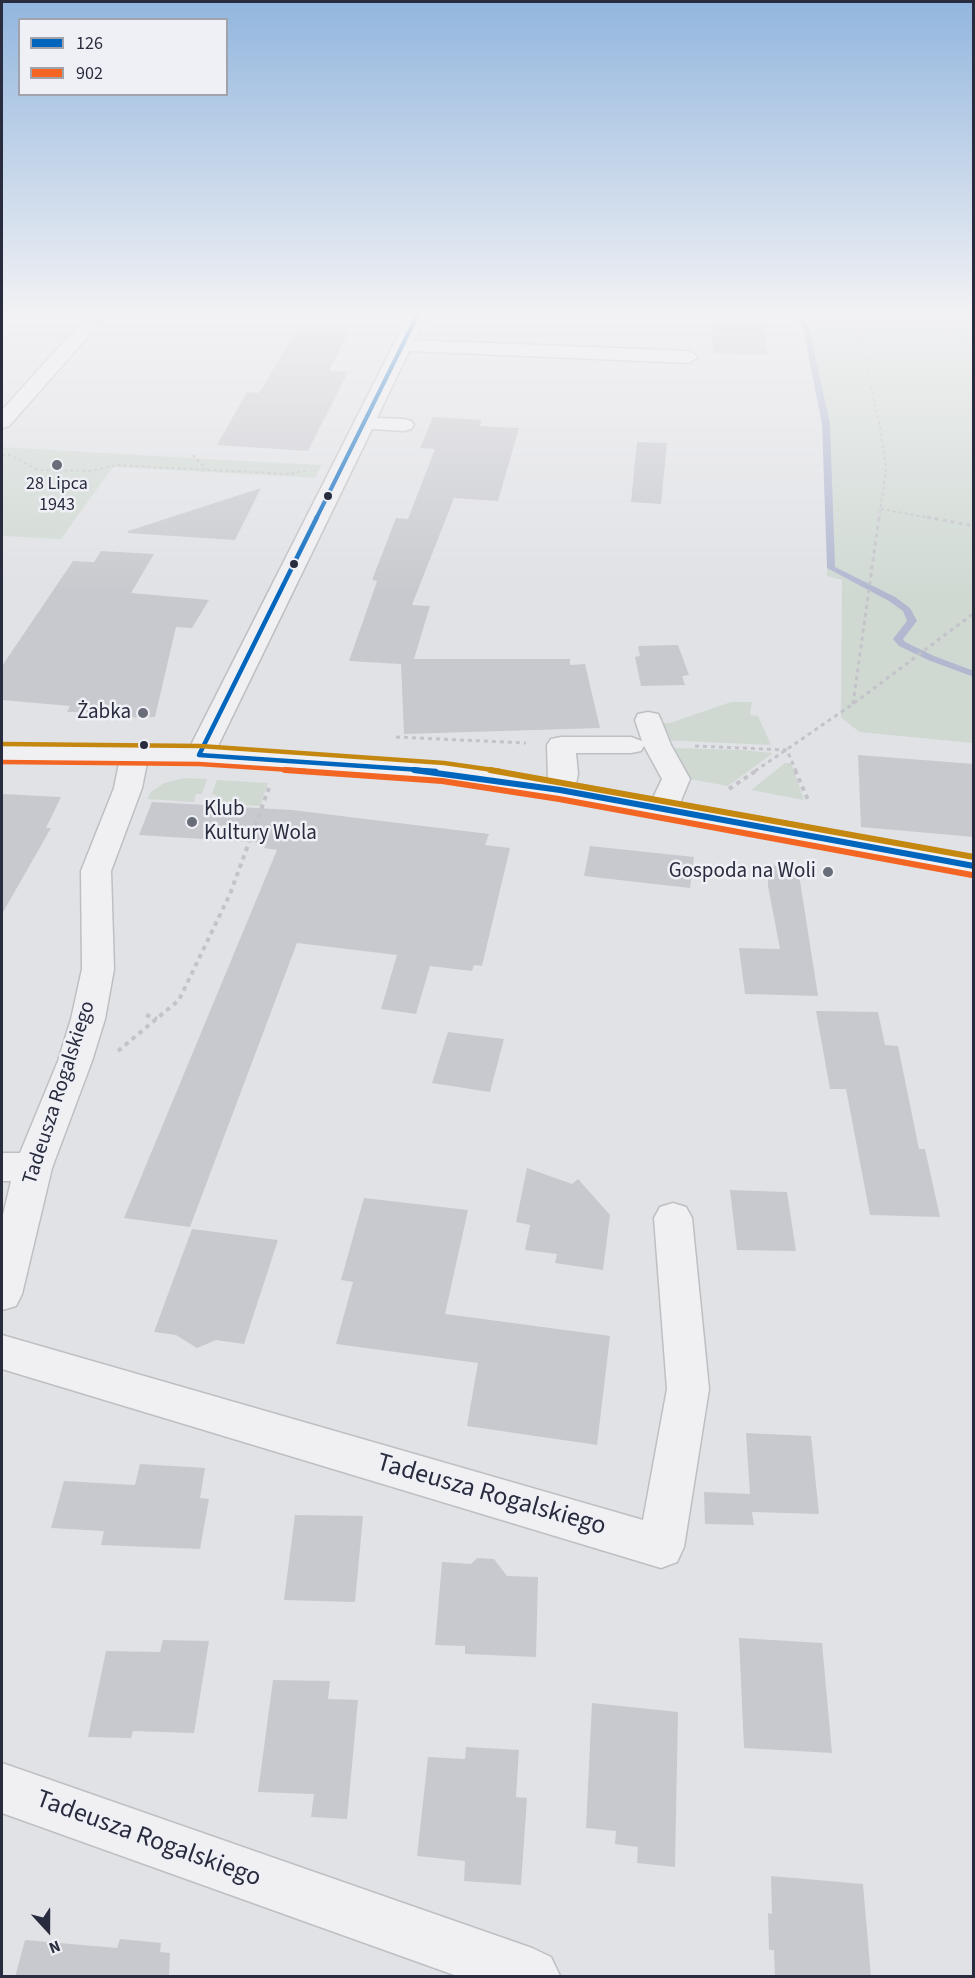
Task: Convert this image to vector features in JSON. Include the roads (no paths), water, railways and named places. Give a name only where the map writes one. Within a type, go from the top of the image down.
[{"type":"street","points":[[2,422],[14,408]]},
{"type":"street","points":[[199,755],[221,715],[372,408]]},
{"type":"street","points":[[365,423],[404,425]]},
{"type":"street","points":[[560,790],[564,774],[561,745],[646,736],[676,779],[662,810]]},
{"type":"street","points":[[2,753],[199,755],[443,772],[560,790],[974,866]]},
{"type":"street","name":"Tadeusza Rogalskiego","points":[[2,1294],[17,1167],[75,1061],[88,1019],[98,969],[96,871],[128,788],[135,753]]},
{"type":"street","name":"Tadeusza Rogalskiego","points":[[2,1352],[661,1547],[688,1389],[673,1218]]},
{"type":"street","name":"Tadeusza Rogalskiego","points":[[2,1788],[532,1977]]},
{"type":"waterway","points":[[823,408],[826,424],[831,568],[892,599],[907,610],[912,621],[898,639],[902,644],[974,674]]},
{"type":"place","name":"28 Lipca 1943","points":[[57,465]]},
{"type":"place","name":"Żabka","points":[[143,713]]},
{"type":"place","name":"Klub Kultury Wola","points":[[192,822]]},
{"type":"place","name":"Gospoda na Woli","points":[[828,872]]}]
